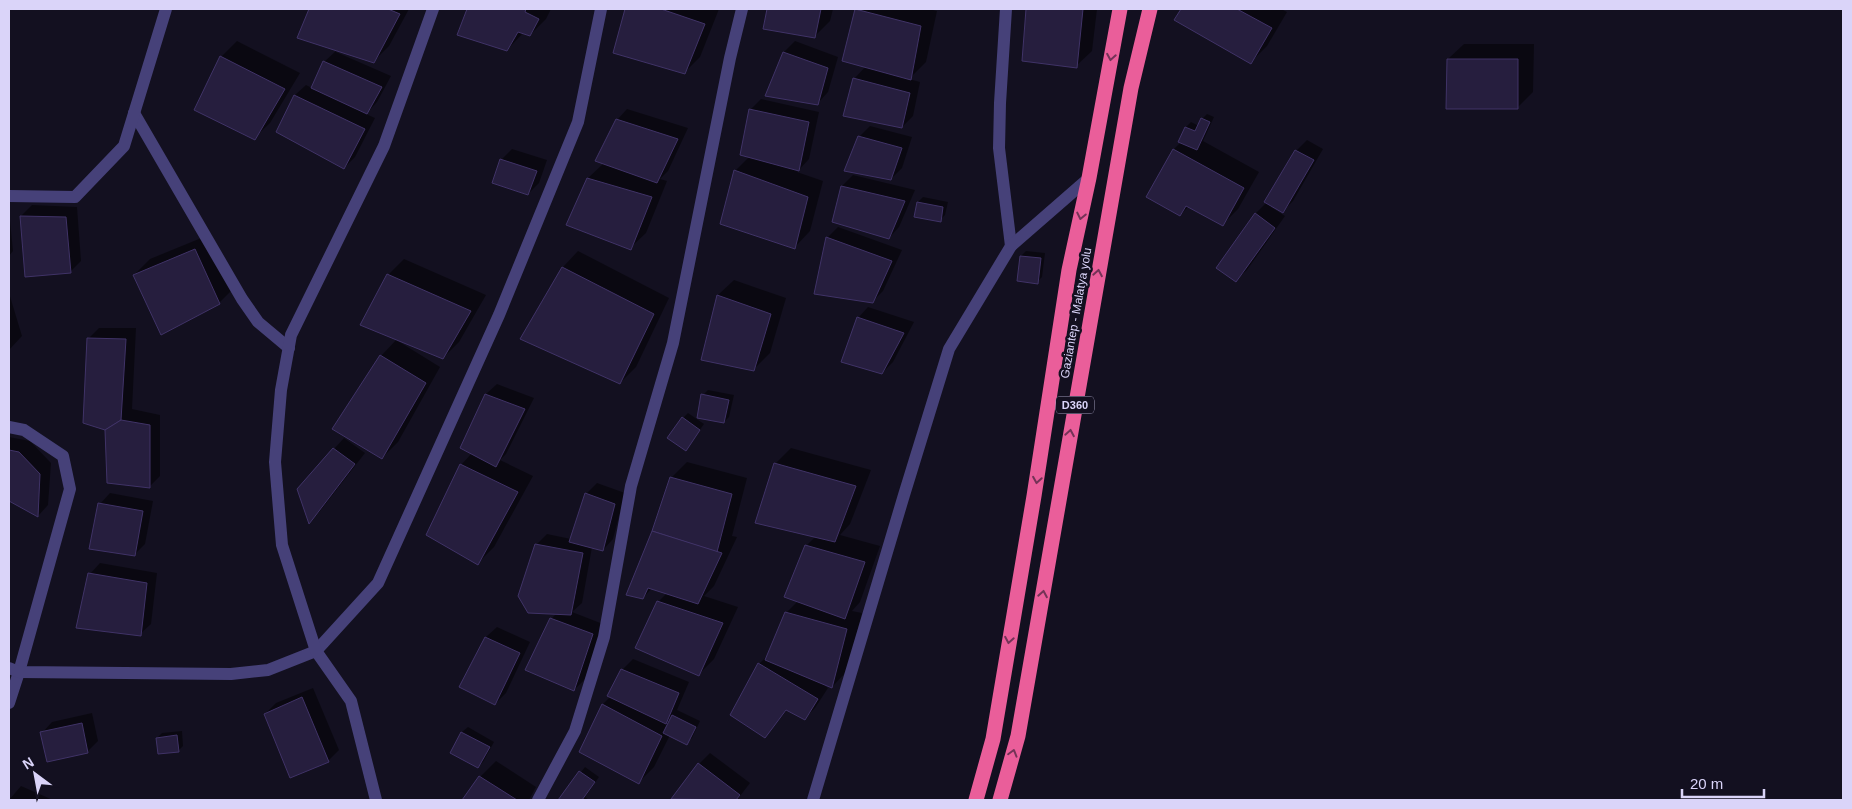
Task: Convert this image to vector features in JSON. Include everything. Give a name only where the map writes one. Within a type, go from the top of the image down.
[{"type":"highway","name":"Gaziantep - Malatya yolu","points":[[976,800],[992,739],[1034,496],[1069,270],[1089,178],[1120,9]]},
{"type":"highway","name":"Gaziantep - Malatya yolu","points":[[1000,800],[1018,736],[1131,88],[1150,9]]},
{"type":"street","points":[[9,196],[75,197],[124,146],[166,9]]},
{"type":"street","points":[[376,800],[351,700],[316,651],[282,544],[275,462],[281,390],[291,334],[384,146],[433,9]]},
{"type":"street","points":[[14,670],[232,674],[268,670],[316,651],[378,583],[499,314],[578,122],[601,9]]},
{"type":"street","points":[[538,800],[576,731],[604,637],[631,486],[673,343],[730,58],[742,9]]},
{"type":"street","points":[[1006,9],[999,148],[1011,246]]},
{"type":"street","points":[[134,113],[242,299],[258,322],[289,348]]},
{"type":"street","points":[[813,800],[949,349],[1011,246],[1089,178]]},
{"type":"street","points":[[9,427],[24,430],[63,456],[70,489],[14,670],[9,703]]},
{"type":"building","points":[[309,9],[388,9],[400,14],[374,63],[297,38]]},
{"type":"building","points":[[467,9],[526,9],[525,12],[539,19],[530,36],[518,32],[507,51],[457,35]]},
{"type":"building","points":[[625,9],[661,9],[705,24],[685,74],[613,53]]},
{"type":"building","points":[[767,9],[821,9],[815,38],[763,29]]},
{"type":"building","points":[[855,9],[921,26],[911,80],[842,61]]},
{"type":"building","points":[[1026,9],[1083,9],[1077,68],[1022,61]]},
{"type":"building","points":[[1181,9],[1237,9],[1272,28],[1251,64],[1174,20]]},
{"type":"building","points":[[783,52],[828,68],[818,105],[765,96]]},
{"type":"building","points":[[220,56],[285,89],[255,140],[194,110]]},
{"type":"building","points":[[1447,59],[1518,59],[1518,109],[1446,109]]},
{"type":"building","points":[[323,61],[382,87],[367,114],[311,88]]},
{"type":"building","points":[[853,78],[910,93],[902,128],[843,116]]},
{"type":"building","points":[[294,95],[365,129],[344,169],[276,132]]},
{"type":"building","points":[[749,109],[809,122],[799,171],[740,155]]},
{"type":"building","points":[[1201,118],[1210,122],[1197,150],[1178,142],[1185,127],[1195,131]]},
{"type":"building","points":[[616,119],[678,139],[657,183],[595,161]]},
{"type":"building","points":[[858,136],[902,148],[891,180],[844,171]]},
{"type":"building","points":[[1173,149],[1244,188],[1223,226],[1186,206],[1180,216],[1146,197]]},
{"type":"building","points":[[1295,150],[1314,160],[1283,213],[1264,202]]},
{"type":"building","points":[[500,159],[537,171],[528,195],[492,183]]},
{"type":"building","points":[[734,170],[808,197],[795,249],[720,224]]},
{"type":"building","points":[[587,178],[652,197],[631,250],[566,225]]},
{"type":"building","points":[[841,186],[905,201],[889,239],[832,222]]},
{"type":"building","points":[[917,202],[943,207],[941,222],[914,217]]},
{"type":"building","points":[[1255,213],[1275,228],[1236,282],[1216,268]]},
{"type":"building","points":[[20,216],[66,217],[71,273],[25,277]]},
{"type":"building","points":[[826,237],[892,261],[873,303],[814,294]]},
{"type":"building","points":[[195,249],[220,304],[161,335],[133,275]]},
{"type":"building","points":[[1020,256],[1041,258],[1038,284],[1017,281]]},
{"type":"building","points":[[562,267],[654,314],[620,384],[520,339]]},
{"type":"building","points":[[387,274],[471,311],[443,359],[360,325]]},
{"type":"building","points":[[717,295],[771,314],[754,371],[701,360]]},
{"type":"building","points":[[857,317],[904,333],[882,374],[841,362]]},
{"type":"building","points":[[87,338],[126,339],[121,420],[105,430],[83,423]]},
{"type":"building","points":[[380,355],[426,383],[382,459],[332,429]]},
{"type":"building","points":[[485,394],[525,409],[496,467],[460,448]]},
{"type":"building","points":[[701,394],[729,400],[724,423],[697,418]]},
{"type":"building","points":[[682,417],[700,430],[686,451],[667,438]]},
{"type":"building","points":[[121,420],[150,425],[150,488],[107,483],[105,430]]},
{"type":"building","points":[[333,448],[355,464],[309,524],[297,489]]},
{"type":"building","points":[[9,450],[19,452],[40,474],[38,517],[9,501]]},
{"type":"building","points":[[774,463],[856,486],[835,542],[755,523]]},
{"type":"building","points":[[460,464],[518,492],[478,565],[426,535]]},
{"type":"building","points":[[670,477],[732,494],[717,552],[652,531]]},
{"type":"building","points":[[585,493],[615,504],[603,551],[569,542]]},
{"type":"building","points":[[98,503],[143,511],[135,556],[89,549]]},
{"type":"building","points":[[652,531],[722,553],[698,604],[648,588],[643,599],[626,595]]},
{"type":"building","points":[[535,544],[583,553],[571,615],[528,613],[518,596]]},
{"type":"building","points":[[805,545],[865,562],[845,619],[784,597]]},
{"type":"building","points":[[88,573],[147,583],[141,636],[76,628]]},
{"type":"building","points":[[657,601],[723,623],[699,676],[635,648]]},
{"type":"building","points":[[785,612],[847,629],[832,688],[765,660]]},
{"type":"building","points":[[550,618],[593,634],[574,691],[525,670]]},
{"type":"building","points":[[485,637],[520,653],[495,705],[459,687]]},
{"type":"building","points":[[758,663],[818,699],[805,720],[786,710],[765,738],[730,715]]},
{"type":"building","points":[[621,669],[679,693],[666,724],[607,696]]},
{"type":"building","points":[[302,697],[329,762],[290,778],[264,714]]},
{"type":"building","points":[[602,704],[662,736],[639,784],[579,752]]},
{"type":"building","points":[[672,715],[696,727],[687,745],[663,733]]},
{"type":"building","points":[[82,723],[88,753],[47,762],[40,732]]},
{"type":"building","points":[[461,732],[490,747],[478,768],[450,753]]},
{"type":"building","points":[[177,735],[179,752],[158,754],[156,738]]},
{"type":"building","points":[[698,763],[740,795],[736,800],[671,799]]},
{"type":"building","points":[[579,771],[595,782],[582,800],[558,800]]},
{"type":"building","points":[[479,776],[517,800],[462,800]]}]
